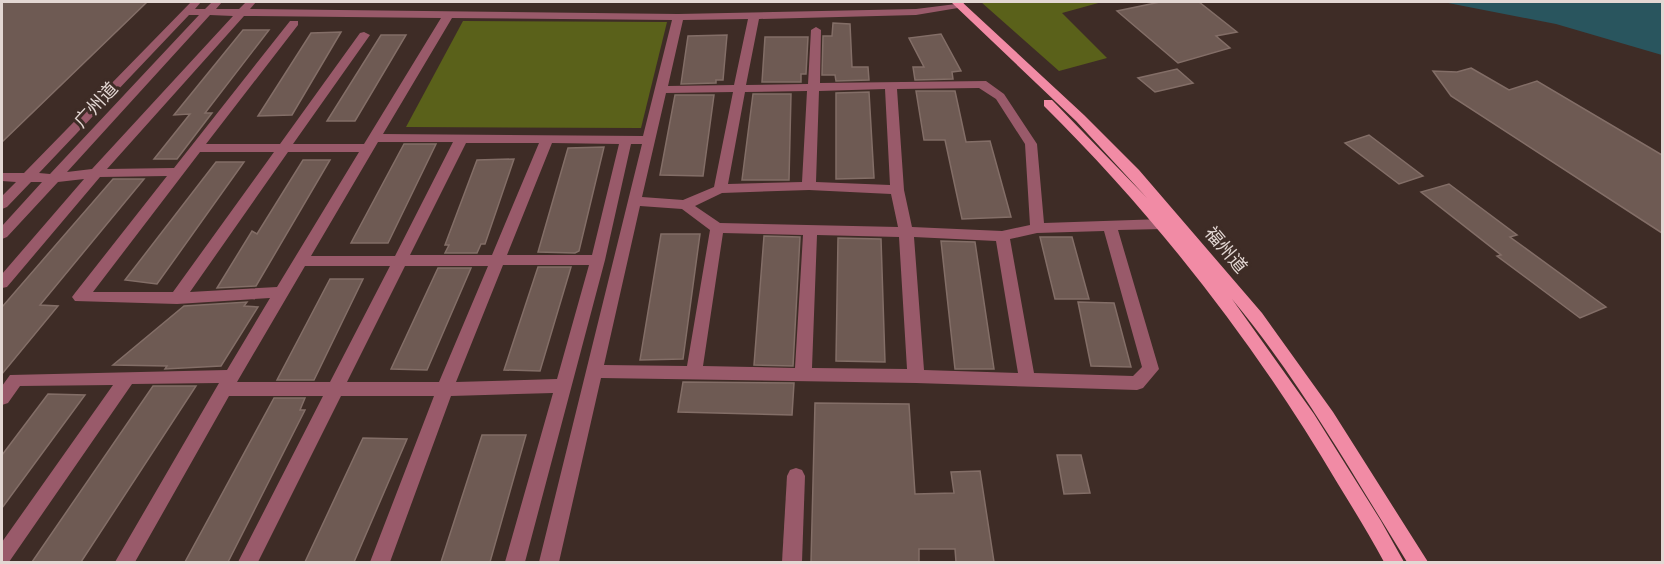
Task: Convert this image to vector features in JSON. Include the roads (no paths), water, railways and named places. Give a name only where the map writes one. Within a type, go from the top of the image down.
[{"type":"main road","name":"福州道","points":[[951,4],[1121,175],[1222,295],[1298,402],[1394,562]]},
{"type":"main road","name":"福州道","points":[[951,4],[1134,173],[1256,317],[1327,417],[1418,562]]},
{"type":"street","name":"广州道","points":[[2,204],[196,2]]},
{"type":"street","name":"广州道","points":[[2,234],[217,2]]},
{"type":"street","points":[[2,283],[96,173],[251,2]]},
{"type":"street","points":[[314,14],[323,2]]},
{"type":"street","points":[[534,15],[540,2]]},
{"type":"street","points":[[185,12],[678,17],[916,12],[951,4]]},
{"type":"street","points":[[125,562],[229,382],[448,15]]},
{"type":"street","points":[[720,189],[754,16]]},
{"type":"street","points":[[549,562],[678,17]]},
{"type":"street","points":[[283,292],[177,298],[80,297],[294,23]]},
{"type":"street","points":[[809,186],[816,30]]},
{"type":"street","points":[[177,298],[364,34]]},
{"type":"street","points":[[661,90],[982,84],[1000,97],[1031,144],[1036,228]]},
{"type":"street","points":[[891,86],[897,190],[906,232],[916,376]]},
{"type":"street","points":[[248,562],[462,138]]},
{"type":"street","points":[[198,148],[284,148],[462,138],[649,140]]},
{"type":"street","points":[[380,562],[445,389],[547,139]]},
{"type":"street","points":[[515,562],[598,261],[626,139]]},
{"type":"street","points":[[2,177],[53,178],[96,173],[178,172]]},
{"type":"street","points":[[634,201],[685,205],[720,189],[809,186],[897,190]]},
{"type":"street","points":[[685,205],[717,228],[1002,236],[1036,228],[1163,224]]},
{"type":"street","points":[[594,371],[916,376],[1137,383],[1151,369],[1110,226]]},
{"type":"street","points":[[694,372],[717,228]]},
{"type":"street","points":[[803,375],[810,230]]},
{"type":"street","points":[[1002,236],[1027,380]]},
{"type":"street","points":[[301,261],[598,261]]},
{"type":"street","points":[[4,391],[16,380],[127,378],[337,389],[562,386]]},
{"type":"street","points":[[2,557],[127,378]]},
{"type":"street","points":[[792,562],[796,476]]},
{"type":"water","points":[[1443,2],[1662,2],[1662,55],[1556,24]]}]
